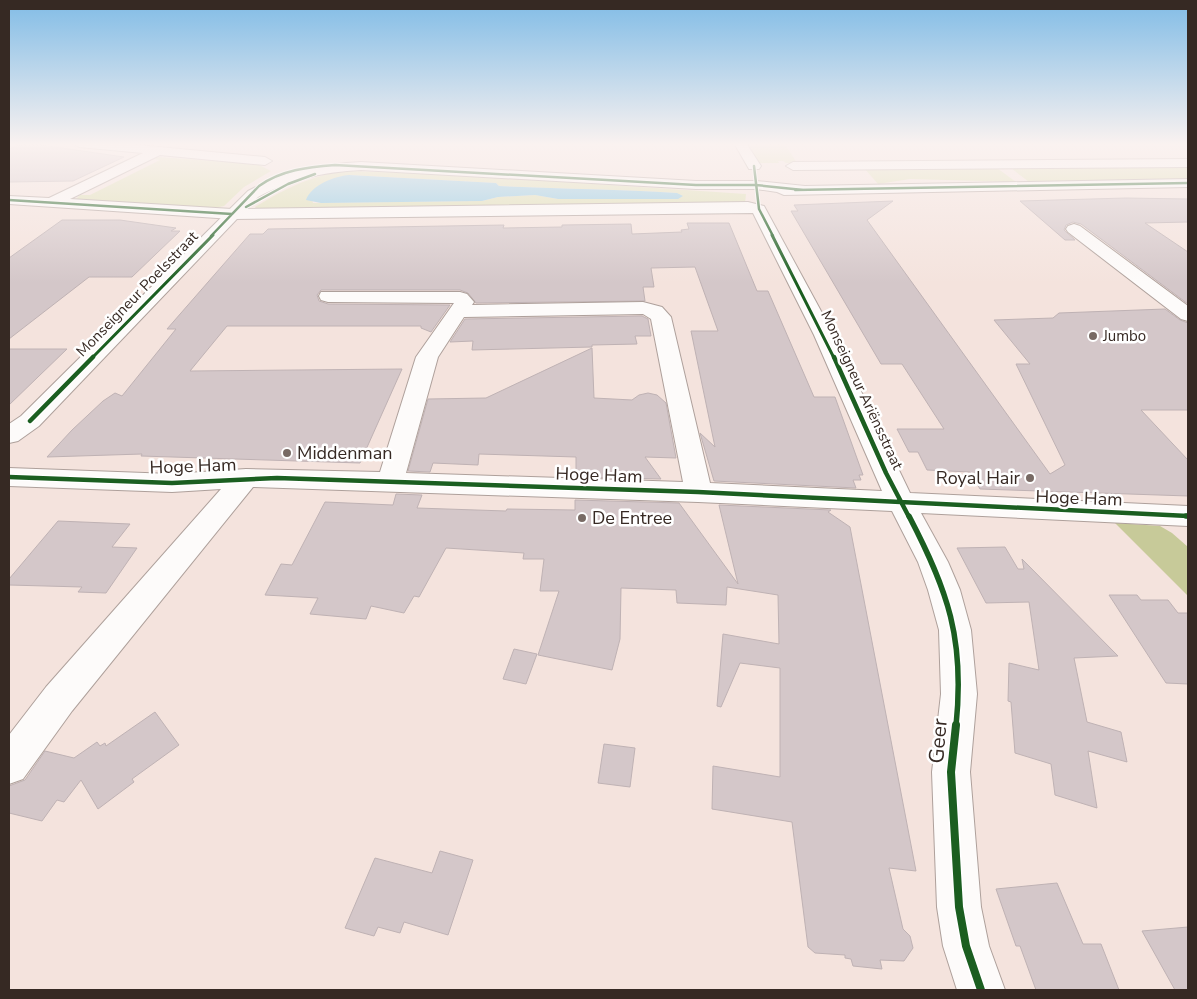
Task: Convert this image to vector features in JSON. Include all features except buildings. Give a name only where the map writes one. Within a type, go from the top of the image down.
[{"type":"street","points":[[52,203],[79,190]]},
{"type":"street","name":"Monseigneur Poelsstraat","points":[[9,435],[30,421],[232,214],[253,194],[261,190]]},
{"type":"street","name":"Monseigneur Poelsstraat","points":[[745,190],[824,190]]},
{"type":"street","points":[[11,202],[232,214]]},
{"type":"street","name":"Monseigneur Ariënsstraat","points":[[232,214],[759,209],[824,335],[886,473],[902,502]]},
{"type":"street","points":[[1074,229],[1188,315]]},
{"type":"street","points":[[328,296],[460,298],[464,302],[427,357],[390,482]]},
{"type":"street","points":[[458,311],[643,308],[655,311],[661,317],[698,492]]},
{"type":"street","name":"Monseigneur Poelsstraat","points":[[9,452],[26,434],[30,421]]},
{"type":"street","name":"Hoge Ham","points":[[9,476],[172,483],[246,478],[698,492],[1188,516]]},
{"type":"street","name":"Hoge Ham","points":[[9,765],[59,699],[246,478]]},
{"type":"street","name":"Geer","points":[[902,502],[944,590],[955,630],[959,694],[951,772],[958,907],[966,946],[981,990]]},
{"type":"green space","points":[[101,190],[241,190],[224,206],[210,209],[76,199],[80,195],[90,195]]},
{"type":"green space","points":[[287,190],[315,190],[310,193],[313,203],[482,201],[498,197],[535,195],[558,199],[678,199],[677,193],[596,190],[680,190],[746,194],[745,204],[260,210],[255,207]]},
{"type":"green space","points":[[1115,523],[1160,526],[1172,533],[1188,547],[1188,596]]},
{"type":"water","points":[[313,190],[596,190],[677,193],[683,196],[678,199],[558,199],[535,195],[498,197],[482,201],[321,203],[306,200]]},
{"type":"cycle path","points":[[30,421],[256,190]]},
{"type":"cycle path","points":[[246,207],[276,190]]},
{"type":"cycle path","points":[[757,190],[759,209],[824,335],[886,473],[933,562],[944,590],[955,630],[959,694],[951,772],[959,907],[966,946],[981,990]]},
{"type":"cycle path","points":[[795,190],[816,190]]},
{"type":"cycle path","points":[[9,200],[232,214]]},
{"type":"cycle path","points":[[9,477],[172,483],[277,478],[698,492],[1188,516]]},
{"type":"place","name":"Jumbo","points":[[1093,336]]},
{"type":"place","name":"Middenman","points":[[287,453]]},
{"type":"place","name":"Royal Hair","points":[[1030,478]]},
{"type":"place","name":"De Entree","points":[[582,518]]}]
